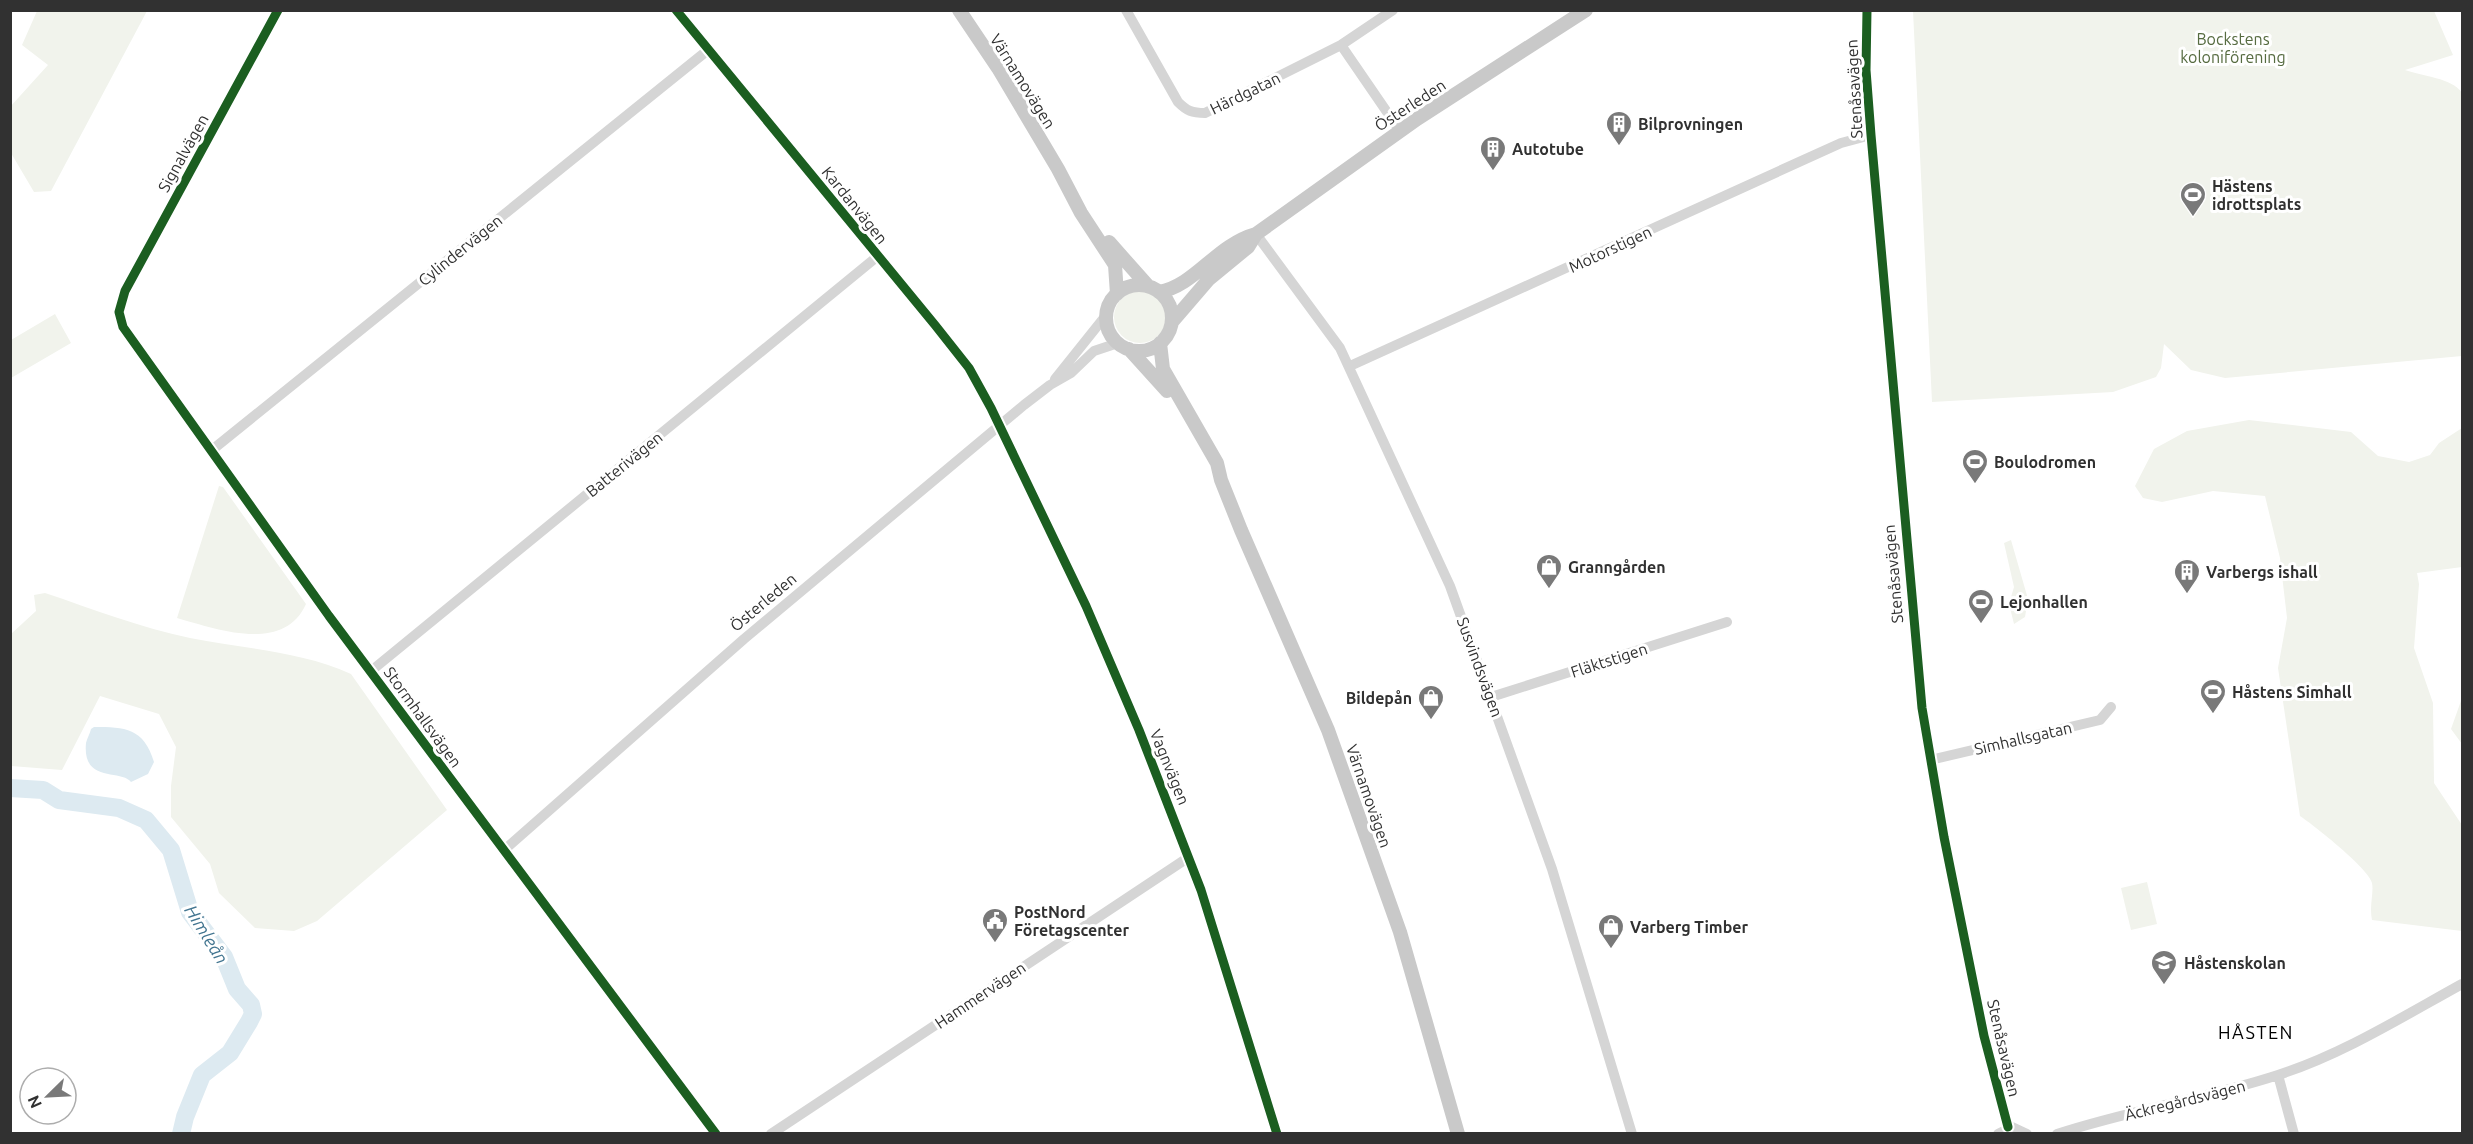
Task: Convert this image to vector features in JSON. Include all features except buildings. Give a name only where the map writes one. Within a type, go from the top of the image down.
[{"type":"main road","name":"Värnamovägen","points":[[959,10],[1058,169],[1114,248],[1169,305],[1172,322]]},
{"type":"main road","name":"Österleden","points":[[1154,289],[1175,288],[1238,239],[1256,234],[1400,131],[1586,10]]},
{"type":"main road","name":"Värnamovägen","points":[[1058,169],[1080,213],[1115,265],[1117,294]]},
{"type":"main road","name":"Österleden","points":[[1172,322],[1209,279],[1248,247],[1256,234]]},
{"type":"main road","points":[[1107,314],[1117,294],[1131,286],[1154,289]]},
{"type":"main road","name":"Värnamovägen","points":[[1107,314],[1109,330],[1145,364],[1178,406],[1221,480],[1328,730],[1400,932],[1458,1134]]},
{"type":"main road","points":[[1124,346],[1145,350],[1160,343],[1172,322]]},
{"type":"main road","name":"Värnamovägen","points":[[1160,343],[1163,369],[1217,463],[1221,480]]},
{"type":"street","name":"Signalvägen","points":[[119,312],[125,291],[278,10]]},
{"type":"street","name":"Kardanvägen","points":[[676,10],[969,368],[999,426]]},
{"type":"street","name":"Härdgatan","points":[[1126,10],[1178,102],[1186,111],[1195,113],[1205,113],[1341,45],[1393,10]]},
{"type":"street","name":"Stenåsavägen","points":[[1867,10],[1866,70],[1914,648],[1930,760],[1984,1036],[2008,1127]]},
{"type":"street","points":[[1341,45],[1400,131]]},
{"type":"street","name":"Cylindervägen","points":[[212,450],[708,50]]},
{"type":"street","name":"Motorstigen","points":[[1350,366],[1841,143],[1871,135]]},
{"type":"street","name":"Susvindsvägen","points":[[1256,234],[1340,348],[1350,366],[1450,586],[1552,869],[1632,1134]]},
{"type":"street","name":"Batterivägen","points":[[371,671],[878,256]]},
{"type":"street","name":"Stormhallsvägen","points":[[119,312],[129,338],[503,851],[716,1134]]},
{"type":"street","name":"Österleden","points":[[1050,385],[1107,314]]},
{"type":"street","name":"Österleden","points":[[503,851],[744,639],[999,426],[1050,385],[1071,373],[1094,351],[1124,346]]},
{"type":"street","name":"Vagnvägen","points":[[999,426],[1086,606],[1189,856],[1227,968],[1277,1134]]},
{"type":"street","name":"Fläktstigen","points":[[1491,697],[1727,622]]},
{"type":"street","name":"Simhallsgatan","points":[[1930,760],[2100,720],[2111,707]]},
{"type":"street","name":"Hammervägen","points":[[771,1134],[1189,856]]},
{"type":"street","name":"Äckregårdsvägen","points":[[2057,1134],[2278,1075],[2337,1052],[2463,984]]},
{"type":"street","points":[[2278,1075],[2294,1134]]},
{"type":"street","points":[[1998,1134],[2008,1127],[2019,1128],[2027,1134]]},
{"type":"green space","points":[[37,11],[147,11],[51,191],[34,192],[11,153],[10,107],[48,65],[22,45]]},
{"type":"green space","name":"Hästens idrottsplats","points":[[1913,11],[2434,11],[2453,55],[2405,70],[2452,84],[2462,93],[2462,356],[2225,378],[2191,370],[2164,344],[2161,368],[2156,377],[2113,392],[1932,402]]},
{"type":"green space","points":[[1135,291],[1145,291],[1159,298],[1166,317],[1159,336],[1145,343],[1135,343],[1125,339],[1118,332],[1114,322],[1114,312],[1118,302],[1125,295]]},
{"type":"green space","points":[[55,314],[71,343],[11,378],[11,340]]},
{"type":"green space","points":[[2249,420],[2351,432],[2378,456],[2409,462],[2430,455],[2439,443],[2462,428],[2462,567],[2417,573],[2419,584],[2414,648],[2433,703],[2434,783],[2462,825],[2462,931],[2372,920],[2372,883],[2369,877],[2340,848],[2300,816],[2278,668],[2287,618],[2280,558],[2265,496],[2213,491],[2162,502],[2143,498],[2135,486],[2154,449],[2187,431]]},
{"type":"green space","points":[[219,486],[223,487],[306,604],[296,619],[282,629],[248,634],[229,632],[177,618]]},
{"type":"green space","points":[[2011,540],[2028,599],[2025,617],[2014,624],[2009,604],[2014,587],[2004,543]]},
{"type":"green space","points":[[45,593],[153,629],[211,642],[292,655],[351,674],[447,810],[317,921],[294,931],[255,928],[219,893],[210,864],[171,817],[171,786],[176,747],[159,714],[100,696],[62,770],[11,766],[11,634],[36,611],[34,595]]},
{"type":"green space","points":[[2462,698],[2462,744],[2451,729]]},
{"type":"green space","points":[[2147,882],[2157,924],[2131,930],[2121,888]]},
{"type":"shaded area","points":[[94,727],[124,729],[139,736],[145,742],[154,762],[148,774],[131,782],[126,778],[96,770],[90,765],[86,756],[86,741]]},
{"type":"waterway","name":"Himleån","points":[[10,788],[43,790],[59,800],[119,808],[146,820],[171,850],[190,912],[224,957],[237,989],[251,1005],[253,1014],[230,1053],[202,1075],[185,1117],[181,1134]]},
{"type":"cycle path","points":[[278,10],[125,291],[119,312],[123,327],[329,616],[716,1134]]},
{"type":"cycle path","points":[[676,10],[935,325],[969,368],[991,408],[1086,606],[1139,730],[1201,890],[1277,1134]]},
{"type":"cycle path","points":[[1867,10],[1866,70],[1871,135],[1922,708],[1944,837],[1984,1036],[2008,1127]]},
{"type":"place","name":"Bilprovningen","points":[[1619,147]]},
{"type":"place","name":"Autotube","points":[[1493,172]]},
{"type":"place","name":"Hästens idrottsplats","points":[[2193,218]]},
{"type":"place","name":"Boulodromen","points":[[1975,485]]},
{"type":"place","name":"Granngården","points":[[1549,590]]},
{"type":"place","name":"Varbergs ishall","points":[[2187,595]]},
{"type":"place","name":"Lejonhallen","points":[[1981,625]]},
{"type":"place","name":"Håstens Simhall","points":[[2213,715]]},
{"type":"place","name":"Bildepån","points":[[1431,721]]},
{"type":"place","name":"PostNord Företagscenter","points":[[995,944]]},
{"type":"place","name":"Varberg Timber","points":[[1611,950]]},
{"type":"place","name":"Håstenskolan","points":[[2164,986]]},
{"type":"district","name":"HÅSTEN","points":[[2256,1032]]},
{"type":"park label","name":"Bockstens koloniförening","points":[[2233,48]]}]
